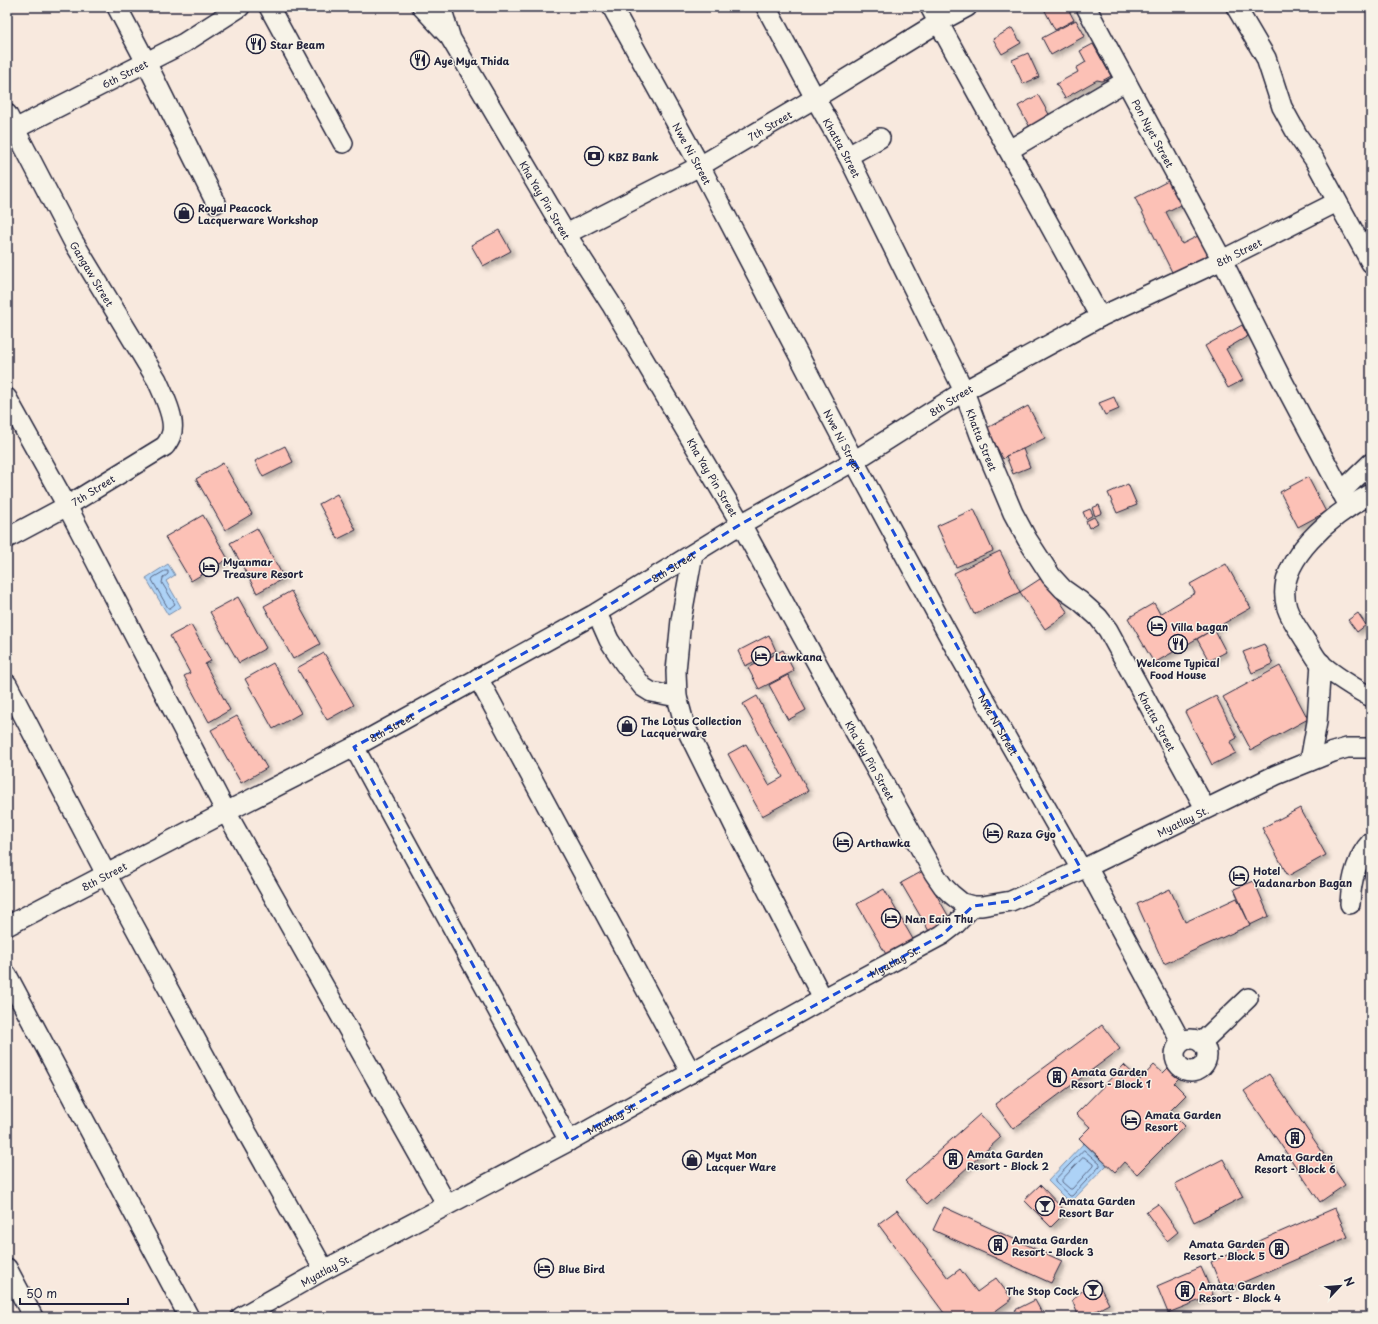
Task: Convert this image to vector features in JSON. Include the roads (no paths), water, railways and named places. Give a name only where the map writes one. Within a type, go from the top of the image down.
[{"type":"street","points":[[117,7],[216,203]]},
{"type":"street","name":"6th Street","points":[[10,125],[184,43],[240,7]]},
{"type":"street","points":[[270,7],[342,143]]},
{"type":"street","points":[[422,7],[451,40]]},
{"type":"street","name":"Kha Yay Pin Street","points":[[441,7],[451,40],[566,234],[611,304],[741,524],[934,873],[951,894],[962,903],[973,906]]},
{"type":"street","name":"Nwe Ni Street","points":[[612,7],[700,166],[854,461],[957,651],[1084,868],[1181,1042]]},
{"type":"street","name":"Khatta Street","points":[[766,7],[848,156],[964,391],[980,435],[1013,513],[1026,539],[1051,576],[1063,589],[1080,601],[1098,618],[1108,630],[1205,808]]},
{"type":"street","name":"7th Street","points":[[566,234],[700,166],[815,98],[935,14],[967,7]]},
{"type":"street","name":"Pon Nyet Street","points":[[1086,7],[1222,260],[1345,499]]},
{"type":"street","points":[[1236,7],[1266,58],[1282,107],[1298,136],[1314,159],[1371,263]]},
{"type":"street","points":[[935,14],[1100,318]]},
{"type":"street","points":[[1009,150],[1126,81]]},
{"type":"street","name":"Gangaw Street","points":[[10,125],[73,241],[157,380],[167,402],[172,423],[172,434]]},
{"type":"street","points":[[848,156],[880,138]]},
{"type":"street","name":"8th Street","points":[[7,926],[354,747],[597,613],[741,524],[854,461],[964,391],[1100,318],[1222,260],[1337,202]]},
{"type":"street","points":[[7,398],[67,506],[226,812],[447,1205]]},
{"type":"street","name":"7th Street","points":[[7,538],[67,506],[164,446],[172,434]]},
{"type":"street","points":[[1371,463],[1327,523],[1297,557],[1288,574],[1284,591],[1290,617],[1320,663],[1334,674],[1371,697]]},
{"type":"street","points":[[1345,499],[1371,494]]},
{"type":"street","points":[[693,554],[681,620],[676,671],[677,697],[685,726],[823,999]]},
{"type":"street","points":[[597,613],[609,640],[624,663],[643,686],[651,692],[677,697]]},
{"type":"street","points":[[1310,761],[1316,722],[1320,663]]},
{"type":"street","points":[[478,678],[691,1073]]},
{"type":"street","points":[[7,684],[106,874],[227,1097],[324,1270]]},
{"type":"street","points":[[354,747],[569,1141]]},
{"type":"street","name":"Myatlay St.","points":[[241,1317],[324,1270],[569,1141],[823,999],[942,935],[973,906],[1011,901],[1084,868],[1205,808],[1310,761],[1347,748],[1371,748]]},
{"type":"street","points":[[1350,904],[1351,883],[1360,861],[1371,842]]},
{"type":"street","points":[[7,975],[189,1317]]},
{"type":"street","points":[[1202,1042],[1248,998]]},
{"type":"street","points":[[1191,1038],[1202,1042],[1206,1047],[1208,1058],[1202,1068],[1191,1072],[1186,1071],[1177,1063],[1175,1052],[1181,1042],[1191,1038]]},
{"type":"street","points":[[7,1268],[33,1317]]},
{"type":"water","points":[[168,564],[175,575],[166,581],[181,607],[168,615],[146,578]]},
{"type":"water","points":[[1084,1143],[1107,1165],[1070,1203],[1048,1181]]},
{"type":"place","name":"Star Beam","points":[[256,44]]},
{"type":"place","name":"Aye Mya Thida","points":[[420,60]]},
{"type":"place","name":"KBZ Bank","points":[[594,156]]},
{"type":"place","name":"Royal Peacock Lacquerware Workshop","points":[[184,213]]},
{"type":"place","name":"Myanmar Treasure Resort","points":[[209,567]]},
{"type":"place","name":"Villa bagan","points":[[1157,626]]},
{"type":"place","name":"Welcome Typical Food House","points":[[1178,644]]},
{"type":"place","name":"Lawkana","points":[[761,656]]},
{"type":"place","name":"The Lotus Collection Lacquerware","points":[[627,726]]},
{"type":"place","name":"Raza Gyo","points":[[993,833]]},
{"type":"place","name":"Arthawka","points":[[843,842]]},
{"type":"place","name":"Hotel Yadanarbon Bagan","points":[[1239,876]]},
{"type":"place","name":"Nan Eain Thu","points":[[891,918]]},
{"type":"place","name":"Amata Garden Resort - Block 1","points":[[1057,1077]]},
{"type":"place","name":"Amata Garden Resort","points":[[1131,1120]]},
{"type":"place","name":"Amata Garden Resort - Block 6","points":[[1295,1138]]},
{"type":"place","name":"Amata Garden Resort - Block 2","points":[[953,1159]]},
{"type":"place","name":"Myat Mon Lacquer Ware","points":[[692,1160]]},
{"type":"place","name":"Amata Garden Resort Bar","points":[[1045,1206]]},
{"type":"place","name":"Amata Garden Resort - Block 3","points":[[998,1245]]},
{"type":"place","name":"Amata Garden Resort - Block 5","points":[[1279,1249]]},
{"type":"place","name":"Blue Bird","points":[[544,1268]]},
{"type":"place","name":"The Stop Cock","points":[[1093,1290]]},
{"type":"place","name":"Amata Garden Resort - Block 4","points":[[1185,1291]]}]
